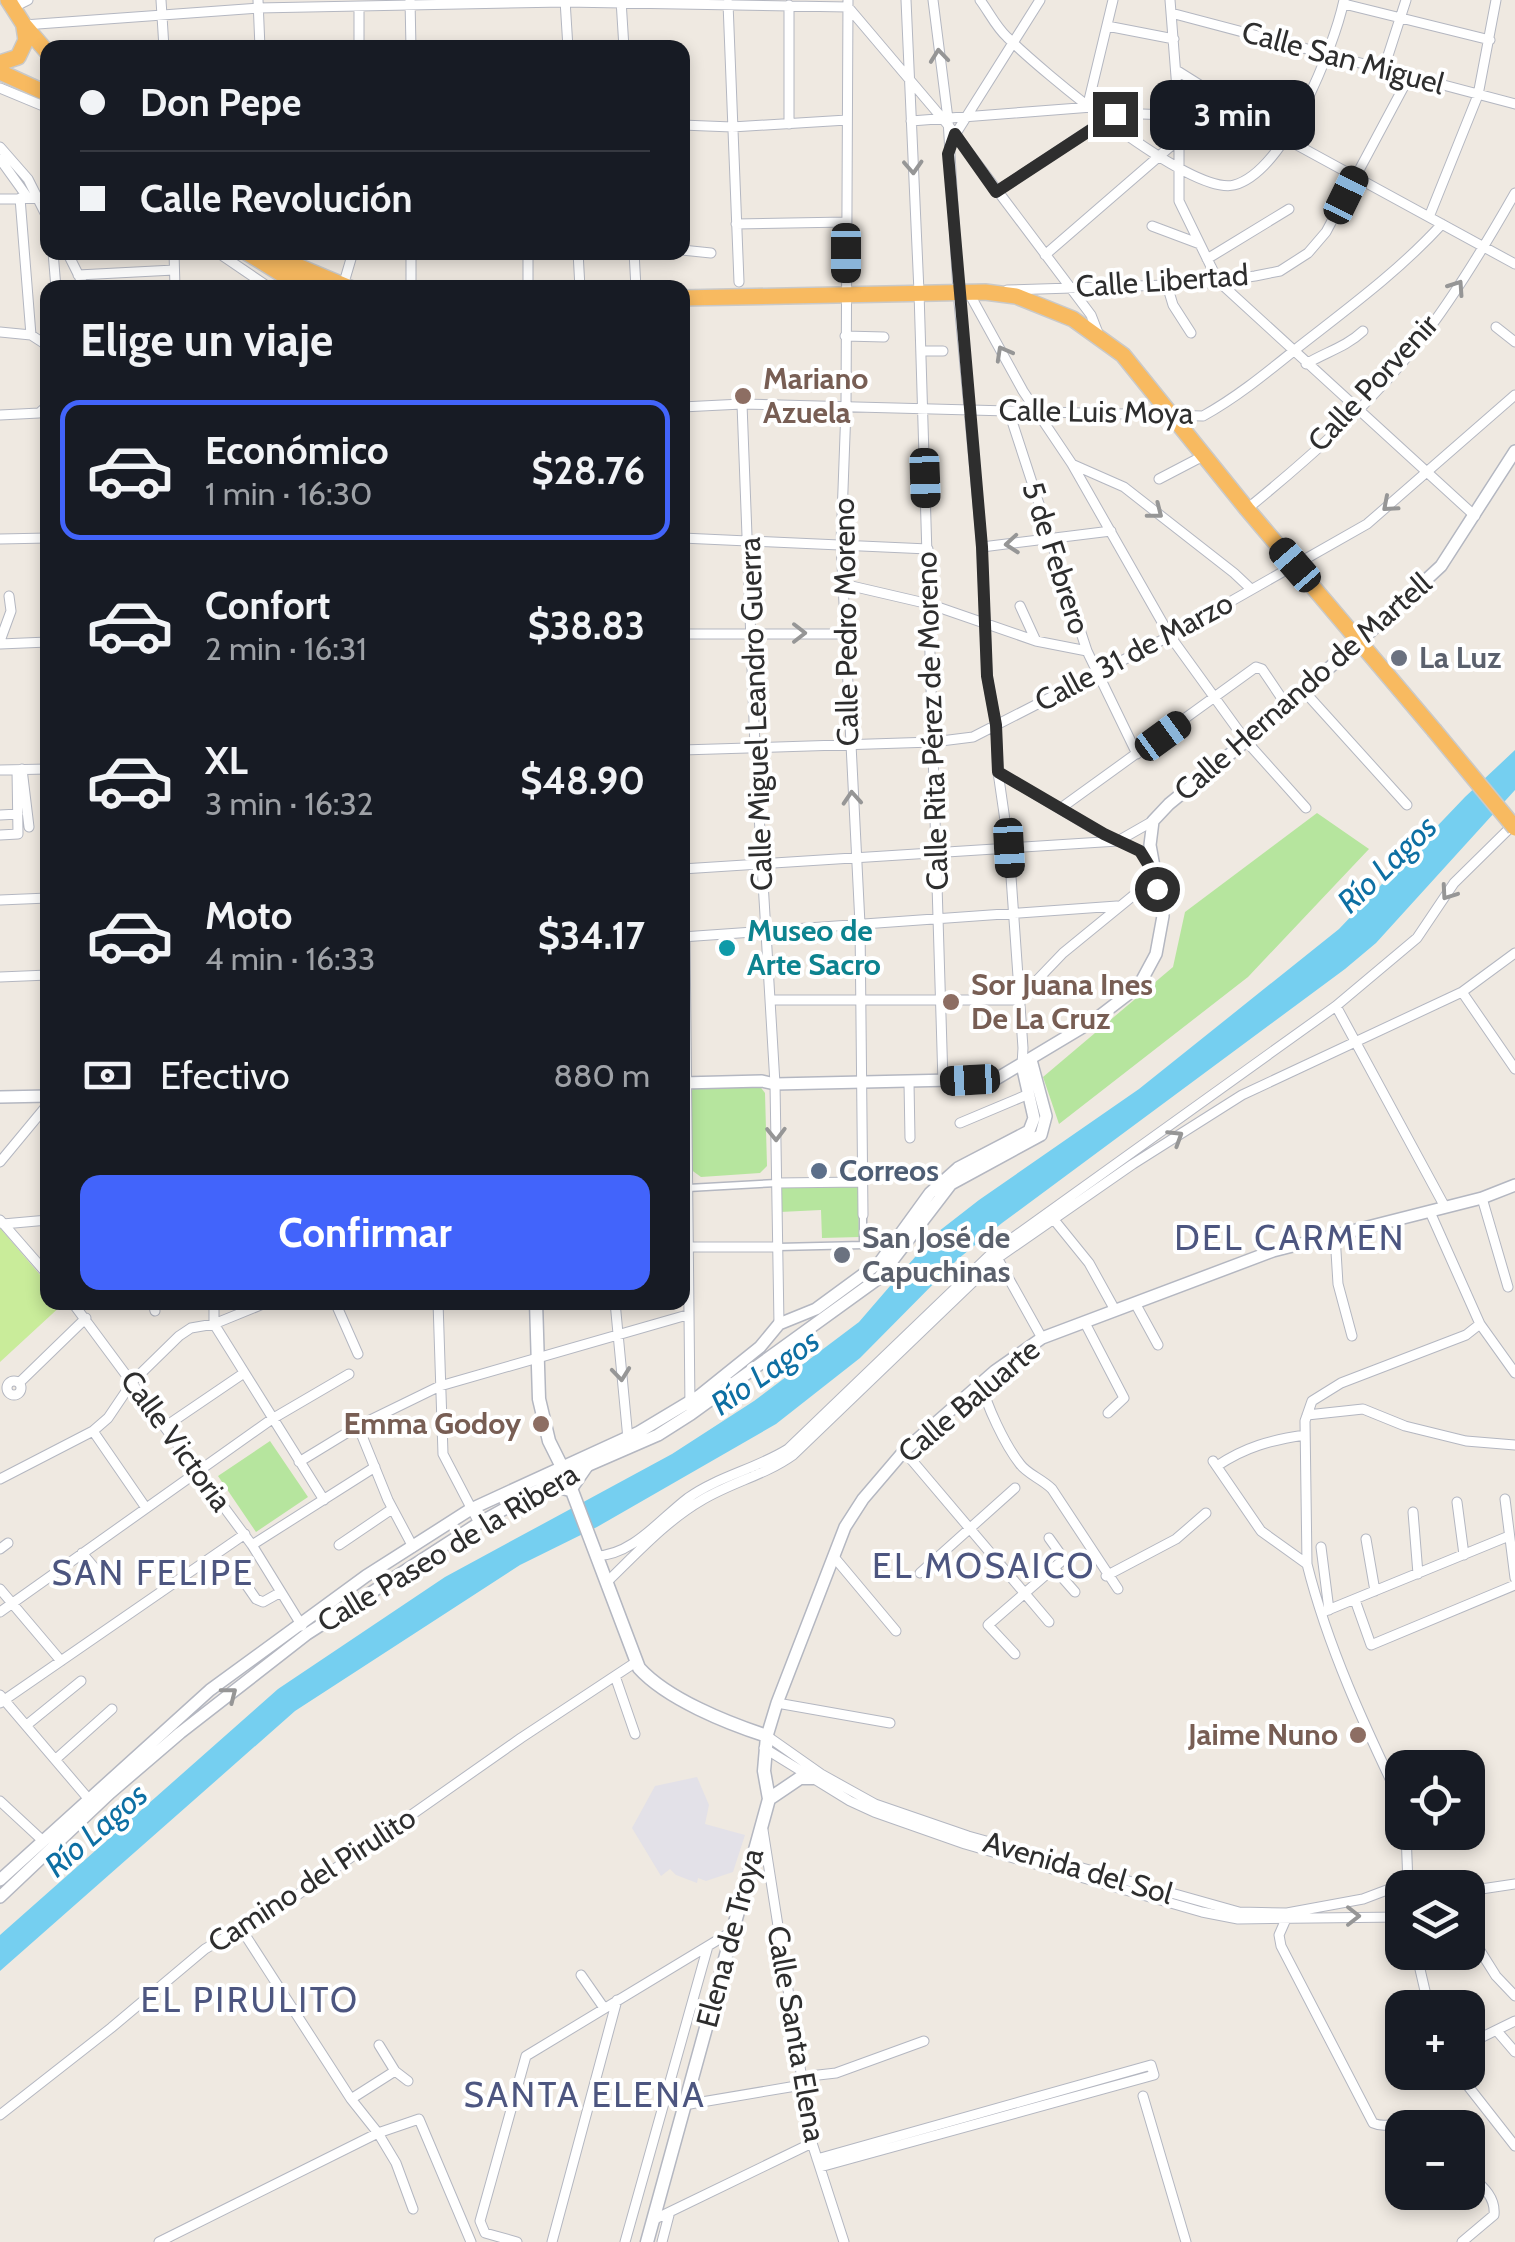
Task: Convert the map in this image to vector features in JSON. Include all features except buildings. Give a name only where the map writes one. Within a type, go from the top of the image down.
[{"type":"highway","points":[[16,9],[40,42]]},
{"type":"highway","points":[[0,63],[18,57],[26,40],[16,9]]},
{"type":"highway","points":[[0,72],[40,90]]},
{"type":"highway","points":[[259,260],[296,280]]},
{"type":"highway","points":[[292,260],[334,280]]},
{"type":"highway","points":[[690,298],[919,292],[1016,296],[1099,335],[1124,354],[1247,509],[1515,825]]},
{"type":"main road","points":[[536,1310],[539,1399],[549,1441],[636,1662],[653,1685],[765,1742]]},
{"type":"main road","points":[[571,1491],[588,1464]]},
{"type":"main road","points":[[548,1484],[571,1491]]},
{"type":"main road","name":"Elena de Troya","points":[[647,2242],[769,1800],[765,1742]]},
{"type":"main road","points":[[769,1800],[800,1778],[813,1778]]},
{"type":"street","points":[[16,9],[28,0]]},
{"type":"street","points":[[162,0],[164,40]]},
{"type":"street","name":"Calle Rita Pérez de Moreno","points":[[906,0],[928,549],[942,1082]]},
{"type":"street","points":[[933,0],[971,292],[969,411],[982,547],[987,676],[1009,848],[1025,1058]]},
{"type":"street","points":[[980,0],[1013,43],[1090,106],[1159,159],[1218,186],[1232,186],[1247,179],[1286,139],[1330,54],[1344,2],[1490,40]]},
{"type":"street","points":[[965,118],[1040,0]]},
{"type":"street","points":[[1090,106],[1113,0]]},
{"type":"street","points":[[1170,0],[1179,116],[1180,201],[1218,281],[1474,516]]},
{"type":"street","points":[[1384,68],[1406,0]]},
{"type":"street","points":[[1429,217],[1478,94],[1496,0]]},
{"type":"street","points":[[16,9],[162,12],[258,4],[359,7],[410,2],[565,1],[848,4],[949,124],[1091,315],[1099,335]]},
{"type":"street","points":[[565,1],[567,40]]},
{"type":"street","points":[[410,2],[411,40]]},
{"type":"street","points":[[621,2],[623,40]]},
{"type":"street","points":[[728,3],[738,282]]},
{"type":"street","points":[[258,4],[260,40]]},
{"type":"street","name":"Calle Pedro Moreno","points":[[778,1247],[863,1244],[860,924],[848,745],[841,544],[846,408],[848,4]]},
{"type":"street","points":[[789,5],[789,124]]},
{"type":"street","points":[[359,7],[359,40]]},
{"type":"street","name":"Calle San Miguel","points":[[1171,14],[1515,104]]},
{"type":"street","points":[[1107,26],[1174,39]]},
{"type":"street","points":[[1176,70],[1286,139],[1515,264]]},
{"type":"street","name":"Calle Libertad","points":[[971,292],[1167,285],[1280,271],[1308,252],[1326,232],[1410,74]]},
{"type":"street","points":[[0,88],[40,105]]},
{"type":"street","points":[[911,121],[949,124],[965,118],[1090,106]]},
{"type":"street","points":[[996,192],[1115,114],[1251,118]]},
{"type":"street","points":[[690,125],[732,127],[847,120]]},
{"type":"street","points":[[1045,255],[1179,138]]},
{"type":"street","points":[[0,147],[28,179],[34,198],[31,335]]},
{"type":"street","points":[[0,159],[34,198]]},
{"type":"street","name":"Calle Porvenir","points":[[1247,509],[1357,410],[1418,344],[1484,247],[1515,193]]},
{"type":"street","points":[[0,199],[34,198]]},
{"type":"street","points":[[1207,258],[1288,209]]},
{"type":"street","points":[[736,224],[846,222]]},
{"type":"street","name":"Calle Luis Moya","points":[[690,407],[742,404],[1203,416],[1245,392],[1370,293],[1442,224]]},
{"type":"street","points":[[1152,226],[1200,244]]},
{"type":"street","points":[[690,251],[711,253]]},
{"type":"street","points":[[71,260],[80,280]]},
{"type":"street","points":[[174,260],[175,280]]},
{"type":"street","points":[[229,260],[258,280]]},
{"type":"street","points":[[78,276],[174,270]]},
{"type":"street","points":[[1167,285],[1173,305],[1191,333]]},
{"type":"street","points":[[971,292],[1170,636],[1246,741],[1306,808]]},
{"type":"street","points":[[1496,327],[1515,342]]},
{"type":"street","points":[[1306,364],[1346,346],[1363,331]]},
{"type":"street","points":[[0,332],[31,335],[40,341]]},
{"type":"street","points":[[845,336],[884,337]]},
{"type":"street","points":[[921,351],[944,351]]},
{"type":"street","name":"Calle 31 de Marzo","points":[[690,750],[932,742],[974,737],[1170,636],[1367,524],[1515,394]]},
{"type":"street","name":"Calle Miguel Leandro Guerra","points":[[742,404],[755,748],[775,1084],[779,1324]]},
{"type":"street","name":"5 de Febrero","points":[[1009,412],[1086,651],[1137,754]]},
{"type":"street","points":[[0,414],[40,413]]},
{"type":"street","name":"Calle Hernando de Martell","points":[[1153,821],[1441,566],[1515,451]]},
{"type":"street","points":[[1159,480],[1205,455]]},
{"type":"street","points":[[1072,464],[1124,487],[1234,573],[1250,590]]},
{"type":"street","points":[[982,547],[1110,531]]},
{"type":"street","points":[[0,540],[40,538]]},
{"type":"street","points":[[690,538],[928,549]]},
{"type":"street","points":[[843,584],[929,604],[1036,640],[1086,651]]},
{"type":"street","points":[[9,596],[11,610],[0,642],[40,642]]},
{"type":"street","points":[[1020,606],[1036,640]]},
{"type":"street","points":[[690,634],[845,634]]},
{"type":"street","points":[[1061,808],[1256,667],[1262,669],[1287,706]]},
{"type":"street","points":[[1303,690],[1407,805]]},
{"type":"street","points":[[0,770],[40,769]]},
{"type":"street","points":[[0,835],[18,834],[20,770]]},
{"type":"street","points":[[20,770],[29,827]]},
{"type":"street","points":[[998,772],[1140,851],[1156,877]]},
{"type":"street","points":[[0,814],[18,814]]},
{"type":"street","points":[[690,868],[1118,841],[1153,821]]},
{"type":"street","points":[[690,1083],[861,1084],[996,1079],[1092,1021],[1142,980],[1156,954],[1164,916],[1150,845],[1153,821]]},
{"type":"street","points":[[593,1549],[610,1555],[624,1549],[692,1496],[732,1473],[765,1463],[788,1449],[996,1255],[1336,1006],[1417,938],[1454,883],[1515,825]]},
{"type":"street","points":[[771,1000],[1018,1000],[1062,954],[1156,877]]},
{"type":"street","points":[[0,900],[40,898]]},
{"type":"street","points":[[690,937],[1117,906]]},
{"type":"street","points":[[607,1582],[701,1500],[774,1468],[793,1455],[996,1255],[1055,1221],[1134,1164],[1242,1095],[1462,992],[1515,953]]},
{"type":"street","points":[[0,978],[40,976]]},
{"type":"street","points":[[1462,992],[1515,1069]]},
{"type":"street","points":[[1336,1006],[1445,1208]]},
{"type":"street","name":"Calle Paseo de la Ribera","points":[[690,1408],[779,1324],[816,1310],[880,1262],[930,1193],[958,1168],[1028,1132],[1034,1124],[1025,1058]]},
{"type":"street","name":"Calle Paseo de la Ribera","points":[[0,1897],[210,1690],[304,1629],[548,1484],[563,1470],[588,1464],[690,1408],[879,1278],[951,1184],[1041,1135],[1046,1116],[1025,1058]]},
{"type":"street","points":[[909,1083],[910,1138]]},
{"type":"street","points":[[960,1123],[1028,1094]]},
{"type":"street","points":[[0,1097],[40,1096]]},
{"type":"street","points":[[0,1162],[40,1114]]},
{"type":"street","points":[[690,1188],[862,1182]]},
{"type":"street","name":"Calle Baluarte","points":[[765,1742],[776,1703],[845,1528],[904,1451],[981,1382],[1042,1338],[1273,1251],[1445,1208],[1515,1186]]},
{"type":"street","points":[[1482,1198],[1508,1287]]},
{"type":"street","points":[[1430,1212],[1480,1324],[1514,1368]]},
{"type":"street","points":[[2,1222],[40,1220]]},
{"type":"street","points":[[1055,1221],[1089,1263],[1115,1310]]},
{"type":"street","points":[[2,1222],[40,1266]]},
{"type":"street","points":[[1335,1234],[1338,1284],[1352,1336]]},
{"type":"street","points":[[690,1247],[778,1247]]},
{"type":"street","points":[[996,1255],[1042,1338]]},
{"type":"street","points":[[1135,1303],[1158,1345]]},
{"type":"street","name":"Calle Victoria","points":[[79,1310],[245,1534],[304,1629]]},
{"type":"street","points":[[214,1310],[214,1324],[324,1500]]},
{"type":"street","points":[[0,1479],[93,1431],[178,1336],[248,1310]]},
{"type":"street","points":[[339,1310],[358,1354]]},
{"type":"street","points":[[438,1310],[443,1454],[479,1523]]},
{"type":"street","points":[[616,1310],[628,1441]]},
{"type":"street","points":[[686,1310],[690,1408]]},
{"type":"street","points":[[299,1462],[358,1426],[440,1386],[686,1315]]},
{"type":"street","points":[[19,1383],[86,1318]]},
{"type":"street","points":[[1085,1322],[1124,1398],[1108,1413]]},
{"type":"street","points":[[779,1324],[792,1328],[789,1341]]},
{"type":"street","points":[[1385,1769],[1359,1716],[1307,1564],[1306,1418],[1312,1401],[1341,1382],[1466,1335],[1480,1324]]},
{"type":"street","points":[[166,1426],[244,1373]]},
{"type":"street","points":[[0,1612],[272,1418],[348,1374]]},
{"type":"street","points":[[981,1382],[984,1398],[1021,1467],[1052,1489],[1118,1589]]},
{"type":"street","points":[[1306,1418],[1363,1410],[1405,1426],[1466,1441],[1515,1445]]},
{"type":"street","points":[[358,1426],[392,1509],[413,1546]]},
{"type":"street","points":[[93,1431],[146,1508]]},
{"type":"street","points":[[1305,1435],[1260,1443],[1215,1464],[1261,1531],[1307,1564]]},
{"type":"street","name":"Calle Paseo de la Ribera","points":[[304,1629],[413,1546],[471,1509],[628,1441]]},
{"type":"street","points":[[904,1451],[1049,1622]]},
{"type":"street","points":[[252,1545],[374,1467]]},
{"type":"street","points":[[920,1574],[1015,1488]]},
{"type":"street","points":[[1355,1600],[1371,1645],[1515,1582],[1505,1499]]},
{"type":"street","points":[[1456,1502],[1464,1556]]},
{"type":"street","points":[[339,1546],[392,1509]]},
{"type":"street","points":[[1413,1512],[1418,1574]]},
{"type":"street","points":[[1106,1576],[1176,1539],[1206,1513]]},
{"type":"street","points":[[92,1803],[28,1724],[2,1699],[245,1534]]},
{"type":"street","points":[[1326,1611],[1509,1536]]},
{"type":"street","points":[[1015,1654],[988,1624],[1064,1558],[1050,1538]]},
{"type":"street","points":[[1366,1539],[1375,1591]]},
{"type":"street","points":[[1321,1546],[1326,1611]]},
{"type":"street","points":[[82,1553],[103,1578]]},
{"type":"street","points":[[834,1557],[896,1631]]},
{"type":"street","points":[[1053,1567],[1074,1592]]},
{"type":"street","points":[[247,1586],[263,1602],[281,1592]]},
{"type":"street","points":[[0,1589],[61,1661]]},
{"type":"street","name":"Camino del Pirulito","points":[[0,2114],[205,1949],[293,1898],[636,1662]]},
{"type":"street","points":[[615,1676],[635,1734]]},
{"type":"street","points":[[28,1724],[81,1680]]},
{"type":"street","points":[[776,1703],[890,1723]]},
{"type":"street","points":[[56,1759],[112,1709]]},
{"type":"street","name":"Avenida del Sol","points":[[765,1742],[813,1778],[874,1812],[965,1844],[1202,1912],[1238,1919],[1385,1916]]},
{"type":"street","name":"Avenida del Sol","points":[[765,1742],[875,1804],[968,1836],[1210,1905],[1240,1912],[1287,1913],[1385,1892]]},
{"type":"street","points":[[0,1801],[42,1840]]},
{"type":"street","name":"Calle Paseo de la Ribera","points":[[0,1880],[42,1840],[92,1803]]},
{"type":"street","name":"Calle Santa Elena","points":[[761,1822],[812,2143],[844,2242]]},
{"type":"street","points":[[1485,1888],[1515,1884]]},
{"type":"street","points":[[1286,1919],[1279,1935],[1281,1946],[1372,2122],[1385,2127]]},
{"type":"street","points":[[240,1927],[378,2134],[396,2164],[413,2209]]},
{"type":"street","points":[[512,2241],[485,2232],[480,2221],[526,2056],[732,1932]]},
{"type":"street","points":[[626,2242],[708,1946]]},
{"type":"street","points":[[1485,1959],[1515,1996]]},
{"type":"street","points":[[581,1975],[604,2008]]},
{"type":"street","points":[[552,2242],[618,2000]]},
{"type":"street","points":[[1485,2036],[1515,2022]]},
{"type":"street","points":[[1497,2031],[1515,2052]]},
{"type":"street","points":[[684,2105],[836,2074],[924,2041]]},
{"type":"street","points":[[380,2045],[395,2071],[408,2081]]},
{"type":"street","points":[[818,2163],[1053,2097],[1151,2065],[1154,2075],[1053,2097]]},
{"type":"street","points":[[352,2098],[395,2071]]},
{"type":"street","points":[[1471,2090],[1515,2146]]},
{"type":"street","points":[[1143,2096],[1186,2242]]},
{"type":"street","points":[[159,2242],[378,2134],[419,2119],[471,2242]]},
{"type":"street","points":[[653,2220],[812,2143]]},
{"type":"street","points":[[1462,2242],[1494,2215],[1495,2205],[1485,2189]]},
{"type":"street","points":[[662,2242],[669,2215]]},
{"type":"shaded area","points":[[697,1777],[709,1805],[705,1824],[745,1835],[733,1872],[706,1881],[698,1878],[697,1883],[670,1869],[661,1876],[632,1828],[655,1786]]},
{"type":"green space","points":[[1317,813],[1369,849],[1248,977],[1059,1124],[1043,1077],[1173,967],[1185,912]]},
{"type":"green space","points":[[759,1085],[765,1093],[767,1166],[760,1173],[701,1177],[690,1169],[690,1094],[694,1087]]},
{"type":"green space","points":[[780,1187],[858,1187],[859,1237],[822,1238],[821,1210],[780,1212]]},
{"type":"green space","points":[[0,1228],[40,1275],[40,1310],[56,1310],[0,1362]]},
{"type":"green space","points":[[270,1441],[308,1497],[256,1532],[218,1476]]},
{"type":"water","points":[[1515,750],[1515,790],[1376,943],[1345,969],[1002,1223],[958,1259],[860,1358],[776,1424],[597,1527],[520,1565],[295,1711],[0,1971],[0,1935],[278,1689],[445,1577],[672,1454],[754,1401],[859,1322],[934,1235],[1139,1089],[1339,929]]},
{"type":"place","name":"Mariano Azuela","points":[[743,396]]},
{"type":"place","name":"La Luz","points":[[1399,658]]},
{"type":"place","name":"Museo de Arte Sacro","points":[[727,948]]},
{"type":"place","name":"Sor Juana Ines De La Cruz","points":[[951,1002]]},
{"type":"place","name":"Correos","points":[[819,1171]]},
{"type":"place","name":"San José de Capuchinas","points":[[842,1255]]},
{"type":"place","name":"Emma Godoy","points":[[541,1424]]},
{"type":"place","name":"Jaime Nuno","points":[[1358,1735]]},
{"type":"district","name":"DEL CARMEN","points":[[1290,1238]]},
{"type":"district","name":"EL MOSAICO","points":[[984,1566]]},
{"type":"district","name":"SAN FELIPE","points":[[153,1573]]},
{"type":"district","name":"EL PIRULITO","points":[[250,2000]]},
{"type":"district","name":"SANTA ELENA","points":[[585,2095]]},
{"type":"route","points":[[1115,114],[996,192],[955,134],[948,154],[982,547],[987,676],[996,725],[998,772],[1140,851],[1156,877],[1157,889]]},
{"type":"water label","name":"Río Lagos","points":[[1387,864]]},
{"type":"water label","name":"Río Lagos","points":[[765,1372]]},
{"type":"water label","name":"Río Lagos","points":[[96,1830]]}]
